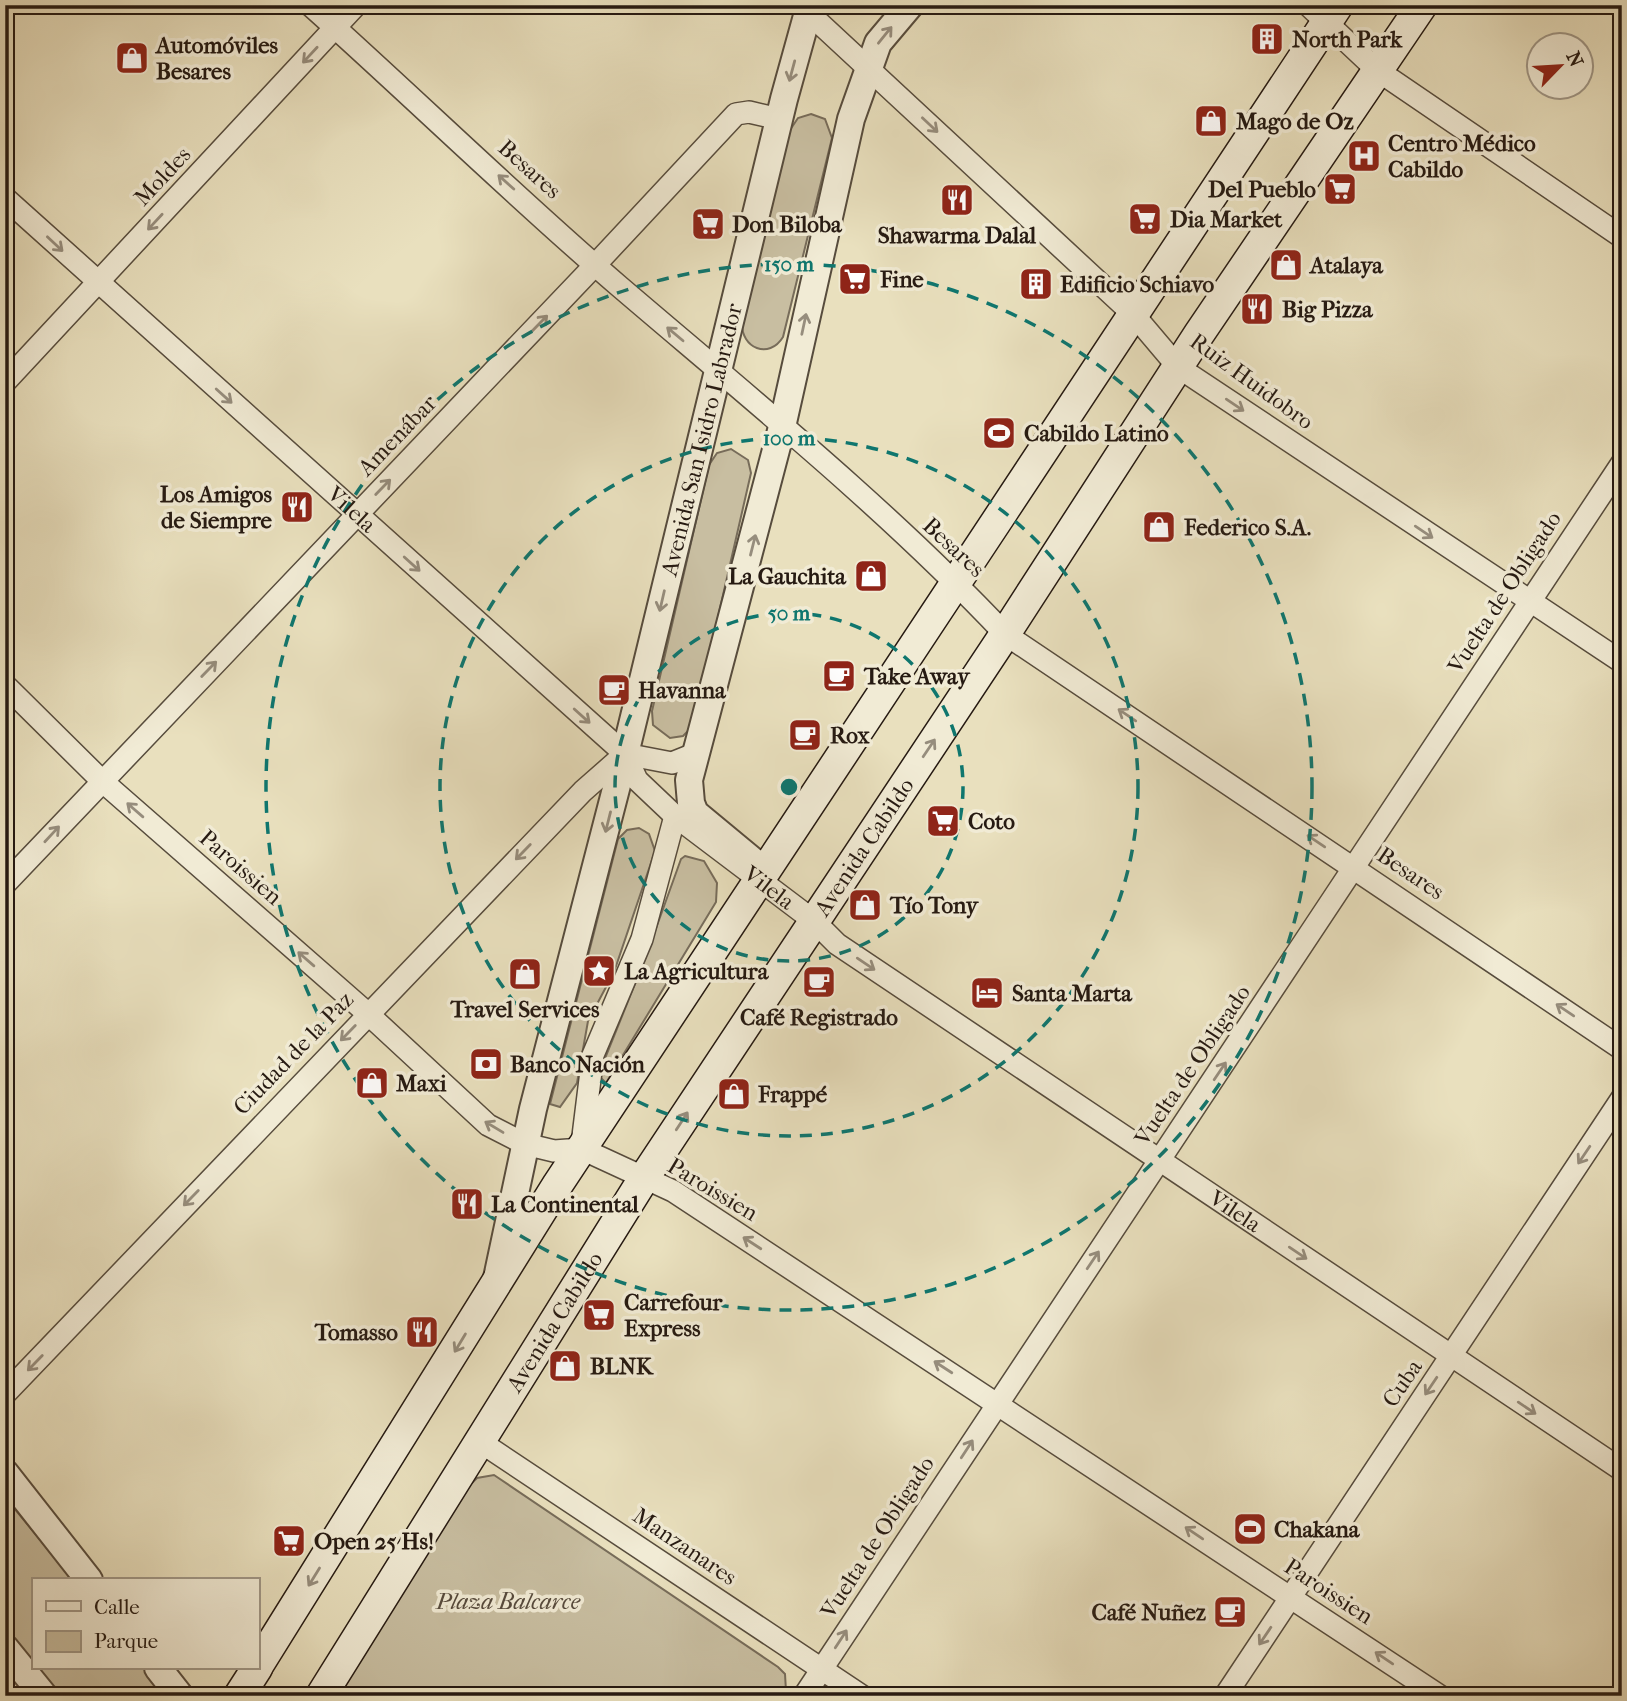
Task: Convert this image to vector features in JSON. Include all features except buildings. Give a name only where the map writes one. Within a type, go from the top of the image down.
[{"type":"main road","name":"Avenida Cabildo","points":[[321,1696],[644,1178],[1005,634],[1178,367],[1422,5]]},
{"type":"main road","points":[[259,1664],[495,1284],[1133,315],[1324,11]]},
{"type":"main road","points":[[239,1696],[255,1670]]},
{"type":"street","name":"Besares","points":[[310,5],[596,264],[956,582],[1005,634],[1622,1049]]},
{"type":"street","name":"Moldes","points":[[5,382],[356,5]]},
{"type":"street","points":[[625,754],[672,763],[697,753],[782,427],[851,119],[878,43],[910,5]]},
{"type":"street","name":"Ruiz Huidobro","points":[[806,8],[1133,315],[1178,367],[1622,663]]},
{"type":"street","name":"Avenida San Isidro Labrador","points":[[495,1284],[525,1144],[625,754],[806,8]]},
{"type":"street","points":[[1324,11],[1377,70],[1622,237]]},
{"type":"street","name":"Amenábar","points":[[5,884],[736,114],[749,112],[779,119]]},
{"type":"street","name":"Vilela","points":[[5,198],[625,754],[637,780],[675,816],[762,876]]},
{"type":"street","name":"Vuelta de Obligado","points":[[804,1696],[1622,463]]},
{"type":"street","name":"Paroissien","points":[[5,685],[102,781],[367,1013],[488,1125],[525,1144],[554,1150],[582,1149],[673,1191],[998,1402],[1440,1696]]},
{"type":"street","name":"Vilela","points":[[697,753],[689,780],[691,803],[695,813],[837,944],[1622,1470]]},
{"type":"street","name":"Ciudad de la Paz","points":[[5,1394],[367,1013],[583,791],[625,754]]},
{"type":"street","points":[[582,1149],[593,1055],[642,939],[675,816]]},
{"type":"street","name":"Cuba","points":[[1226,1696],[1622,1098]]},
{"type":"street","name":"Manzanares","points":[[479,1441],[862,1696]]},
{"type":"street","points":[[5,1473],[87,1578]]},
{"type":"street","points":[[5,1648],[44,1696]]},
{"type":"street","points":[[160,1670],[180,1696]]},
{"type":"green space","points":[[811,114],[825,119],[832,138],[783,337],[771,348],[757,348],[746,339],[742,323],[790,130],[798,118]]},
{"type":"green space","points":[[731,449],[748,460],[751,473],[693,726],[683,736],[670,738],[653,725],[652,711],[709,465],[717,453]]},
{"type":"green space","points":[[639,828],[649,834],[655,851],[614,972],[588,1021],[577,1083],[560,1107],[550,1104],[618,839],[627,830]]},
{"type":"green space","points":[[685,856],[704,861],[717,883],[716,902],[606,1083],[601,1078],[602,1066],[681,859]]},
{"type":"green space","name":"Plaza Balcarce","points":[[494,1475],[778,1667],[785,1674],[786,1691],[783,1696],[334,1696],[463,1492],[477,1478]]},
{"type":"green space","points":[[5,1497],[71,1578],[32,1578],[32,1664],[5,1631]]},
{"type":"green space","points":[[37,1670],[147,1670],[168,1696],[58,1696]]},
{"type":"place","name":"North Park","points":[[1267,39]]},
{"type":"place","name":"Automóviles Besares","points":[[132,58]]},
{"type":"place","name":"Mago de Oz","points":[[1211,121]]},
{"type":"place","name":"Centro Médico Cabildo","points":[[1364,156]]},
{"type":"place","name":"Del Pueblo","points":[[1340,189]]},
{"type":"place","name":"Shawarma Dalal","points":[[957,200]]},
{"type":"place","name":"Dia Market","points":[[1145,219]]},
{"type":"place","name":"Don Biloba","points":[[708,224]]},
{"type":"place","name":"Atalaya","points":[[1286,265]]},
{"type":"place","name":"Fine","points":[[855,279]]},
{"type":"place","name":"Edificio Schiavo","points":[[1036,284]]},
{"type":"place","name":"Big Pizza","points":[[1257,309]]},
{"type":"place","name":"Cabildo Latino","points":[[999,433]]},
{"type":"place","name":"Los Amigos de Siempre","points":[[297,507]]},
{"type":"place","name":"Federico S.A.","points":[[1159,527]]},
{"type":"place","name":"La Gauchita","points":[[871,576]]},
{"type":"place","name":"Take Away","points":[[839,676]]},
{"type":"place","name":"Havanna","points":[[614,690]]},
{"type":"place","name":"Rox","points":[[805,735]]},
{"type":"place","name":"Coto","points":[[943,821]]},
{"type":"place","name":"Tío Tony","points":[[865,905]]},
{"type":"place","name":"La Agricultura","points":[[599,971]]},
{"type":"place","name":"Travel Services","points":[[525,974]]},
{"type":"place","name":"Café Registrado","points":[[819,982]]},
{"type":"place","name":"Santa Marta","points":[[987,993]]},
{"type":"place","name":"Banco Nación","points":[[486,1064]]},
{"type":"place","name":"Maxi","points":[[372,1083]]},
{"type":"place","name":"Frappé","points":[[734,1094]]},
{"type":"place","name":"La Continental","points":[[467,1204]]},
{"type":"place","name":"Carrefour Express","points":[[599,1315]]},
{"type":"place","name":"Tomasso","points":[[422,1332]]},
{"type":"place","name":"BLNK","points":[[565,1366]]},
{"type":"place","name":"Chakana","points":[[1250,1529]]},
{"type":"place","name":"Open 25 Hs!","points":[[289,1541]]},
{"type":"place","name":"Café Nuñez","points":[[1230,1612]]}]
